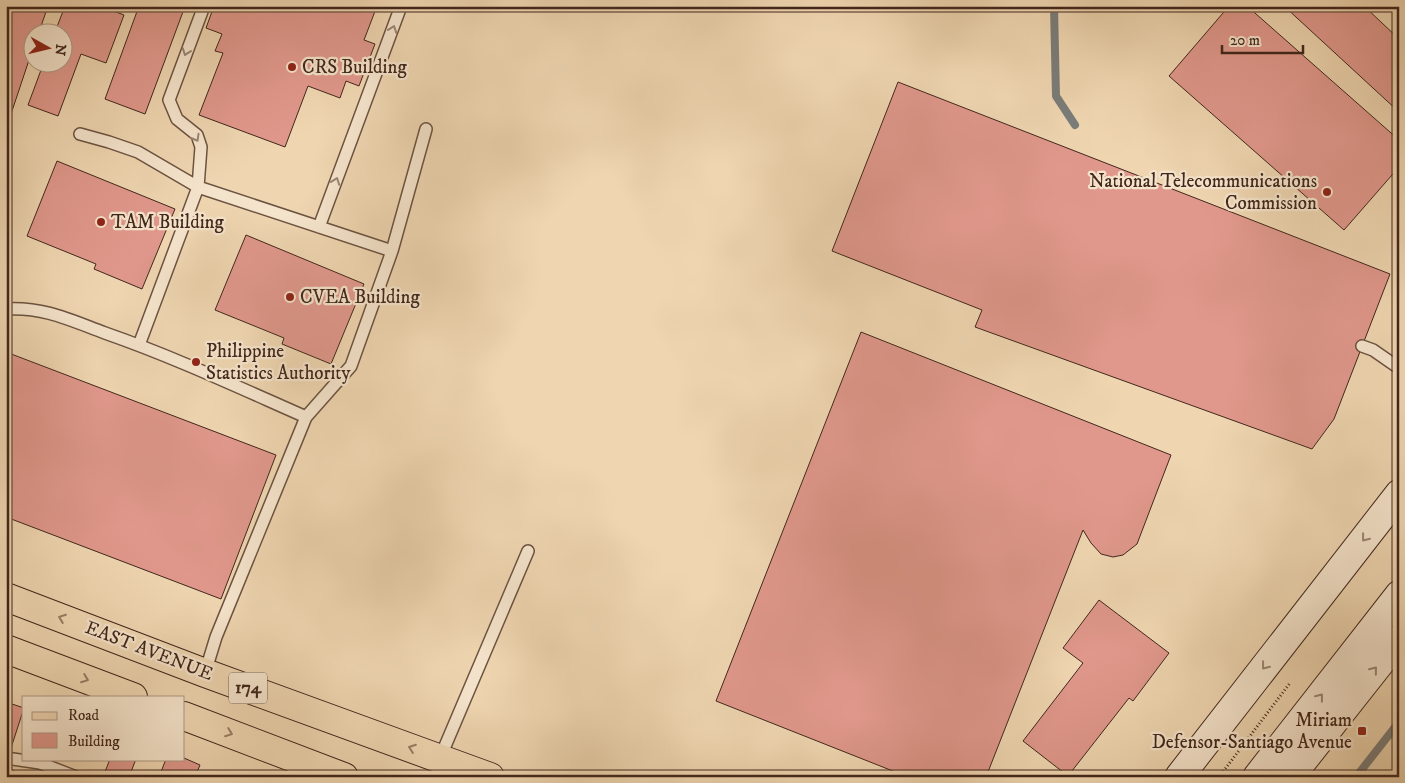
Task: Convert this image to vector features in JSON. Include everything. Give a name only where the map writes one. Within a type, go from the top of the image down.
[{"type":"main road","points":[[1179,777],[1397,499]]},
{"type":"main road","points":[[1257,777],[1399,595]]},
{"type":"main road","name":"EAST AVENUE","points":[[6,597],[205,673],[490,777]]},
{"type":"main road","points":[[1290,777],[1399,639]]},
{"type":"main road","points":[[6,649],[130,696]]},
{"type":"main road","name":"174","points":[[185,716],[344,777]]},
{"type":"lane","points":[[139,345],[198,187],[201,147],[197,135],[177,119],[168,100],[204,6]]},
{"type":"lane","points":[[319,227],[401,6]]},
{"type":"lane","points":[[205,673],[216,637],[306,417],[351,366],[392,251],[426,130]]},
{"type":"lane","points":[[80,134],[138,152],[198,187],[392,251]]},
{"type":"lane","points":[[6,309],[26,308],[46,311],[139,345],[306,417]]},
{"type":"lane","points":[[1362,346],[1373,350],[1399,368]]},
{"type":"lane","points":[[440,758],[528,551]]},
{"type":"lane","points":[[6,758],[40,763],[76,777]]},
{"type":"building","points":[[6,6],[48,6],[42,22],[22,22],[22,72],[25,72],[11,114],[6,112]]},
{"type":"building","points":[[65,6],[100,6],[124,15],[106,63],[81,54],[58,116],[28,105],[40,72],[72,72],[72,22],[59,22]]},
{"type":"building","points":[[139,6],[177,6],[184,9],[145,114],[105,99]]},
{"type":"building","name":"CRS Building","points":[[214,6],[377,6],[364,40],[375,44],[359,86],[346,81],[340,98],[308,86],[285,147],[199,115],[223,53],[215,51],[222,34],[206,28]]},
{"type":"building","points":[[1229,6],[1247,6],[1399,140],[1399,167],[1344,230],[1169,76]]},
{"type":"building","points":[[1284,6],[1364,6],[1399,39],[1399,112]]},
{"type":"building","points":[[898,82],[1390,274],[1334,419],[1312,449],[975,327],[982,310],[832,251]]},
{"type":"building","points":[[6,132],[12,134],[6,152]]},
{"type":"building","name":"TAM Building","points":[[57,161],[175,209],[142,289],[94,269],[96,264],[27,236]]},
{"type":"building","name":"CVEA Building","points":[[246,235],[364,284],[331,364],[282,344],[284,338],[215,310]]},
{"type":"building","points":[[861,332],[1171,455],[1137,544],[1123,555],[1113,557],[1101,554],[1083,530],[986,777],[908,777],[716,701]]},
{"type":"building","points":[[6,352],[276,455],[221,599],[6,517]]},
{"type":"building","points":[[1099,600],[1169,653],[1133,701],[1129,698],[1068,776],[1023,741],[1083,663],[1063,648]]},
{"type":"building","points":[[6,702],[22,707],[22,714],[11,748],[6,747]]},
{"type":"building","points":[[185,758],[200,765],[195,777],[159,777],[166,760],[185,760]]},
{"type":"building","points":[[110,760],[136,760],[129,777],[103,777]]},
{"type":"building","points":[[9,769],[28,777],[6,777]]},
{"type":"waterway","points":[[1054,6],[1056,96],[1075,125]]},
{"type":"waterway","points":[[1356,777],[1399,722]]},
{"type":"place","name":"CRS Building","points":[[292,67]]},
{"type":"place","name":"National Telecommunications Commission","points":[[1327,192]]},
{"type":"place","name":"TAM Building","points":[[101,222]]},
{"type":"place","name":"CVEA Building","points":[[290,297]]},
{"type":"place","name":"Philippine Statistics Authority","points":[[196,362]]},
{"type":"place","name":"Miriam Defensor-Santiago Avenue","points":[[1362,731]]}]
